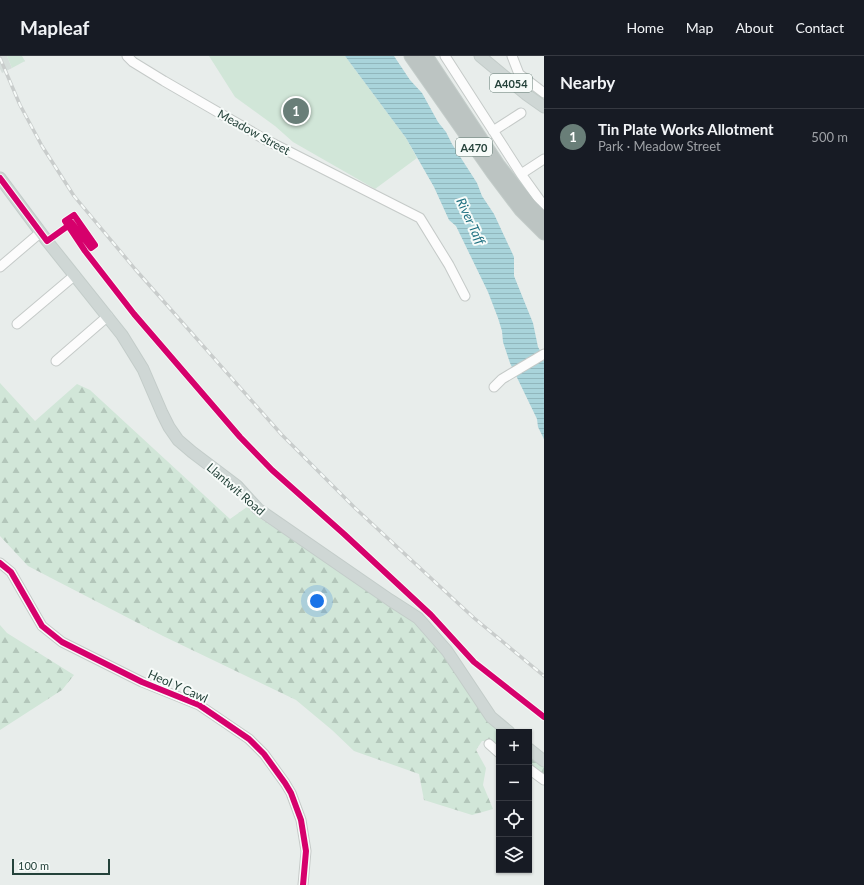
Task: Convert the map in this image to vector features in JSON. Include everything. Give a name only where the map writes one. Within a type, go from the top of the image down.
[{"type":"highway","name":"A470","points":[[411,56],[493,173],[521,210],[544,234]]},
{"type":"highway","name":"A470","points":[[426,56],[498,165],[529,204],[544,219]]},
{"type":"main road","name":"A4054","points":[[480,56],[544,108]]},
{"type":"main road","name":"Llantwit Road","points":[[2,184],[108,316],[132,350],[143,369],[169,427],[178,440],[237,486],[258,509],[418,618],[447,651],[491,717],[505,729]]},
{"type":"main road","points":[[532,751],[544,761]]},
{"type":"street","name":"Meadow Street","points":[[127,56],[133,62],[266,140],[420,218],[449,265],[465,296]]},
{"type":"street","points":[[445,56],[521,174],[544,206]]},
{"type":"street","points":[[512,56],[519,74],[544,93]]},
{"type":"street","points":[[493,131],[521,113]]},
{"type":"street","points":[[521,174],[544,159]]},
{"type":"street","points":[[0,267],[41,232]]},
{"type":"street","points":[[17,324],[75,275]]},
{"type":"street","points":[[56,361],[108,316]]},
{"type":"street","points":[[494,387],[502,379],[544,354]]},
{"type":"street","name":"Heol Y Cawl","points":[[0,563],[11,572],[42,626],[62,642],[142,682],[199,705],[249,739],[264,754],[291,793],[301,820],[306,851],[303,885]]},
{"type":"street","points":[[489,744],[496,750]]},
{"type":"street","points":[[532,771],[544,780]]},
{"type":"shaded area","points":[[0,56],[7,56],[12,68],[2,73],[0,69]]},
{"type":"green space","points":[[7,56],[22,56],[25,61],[12,68]]},
{"type":"green space","points":[[209,56],[345,56],[406,138],[417,158],[375,189],[293,142],[275,126],[235,97]]},
{"type":"green space","points":[[0,383],[35,421],[77,384],[90,390],[230,519],[247,507],[261,519],[414,622],[441,652],[488,720],[499,729],[496,729],[496,745],[492,741],[482,741],[476,750],[486,768],[483,785],[493,809],[472,815],[424,800],[419,774],[354,751],[332,730],[296,700],[163,636],[28,566],[0,536]]},
{"type":"green space","points":[[0,625],[7,633],[74,675],[62,690],[0,730]]},
{"type":"green space","points":[[532,757],[544,767],[544,777],[532,768]]},
{"type":"water","name":"River Taff","points":[[345,56],[394,56],[410,80],[422,93],[438,122],[446,132],[477,183],[482,196],[494,214],[514,257],[514,276],[533,323],[538,347],[544,357],[544,439],[538,427],[537,419],[510,363],[503,342],[502,331],[498,318],[488,292],[456,226],[449,220],[434,187],[406,138]]},
{"type":"railway","points":[[0,58],[20,105],[42,146],[74,196],[135,269],[282,435],[355,508],[474,618],[544,676]]},
{"type":"cycle path","points":[[0,178],[47,241],[72,223],[91,248],[95,245],[74,215],[65,221],[85,251],[134,314],[240,437],[272,470],[344,534],[431,615],[474,662],[544,717]]},
{"type":"cycle path","points":[[0,563],[11,572],[42,626],[62,642],[142,682],[199,705],[249,739],[264,754],[291,793],[301,820],[306,851],[303,885]]},
{"type":"place","name":"Tin Plate Works Allotment","points":[[296,111]]}]
